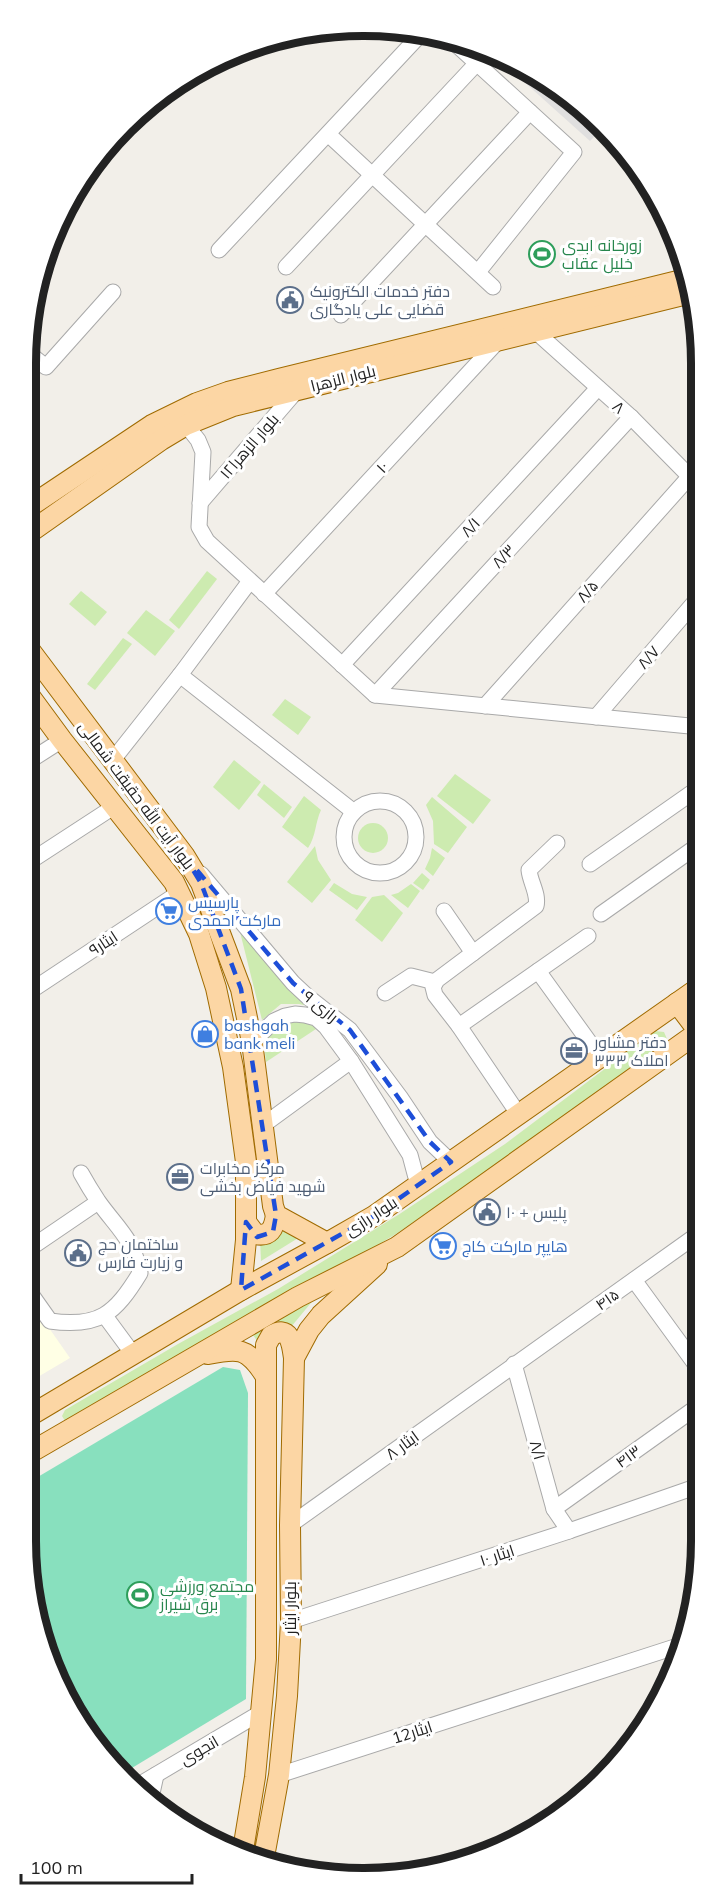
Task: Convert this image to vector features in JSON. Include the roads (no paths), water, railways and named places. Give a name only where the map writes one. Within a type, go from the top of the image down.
[{"type":"main road","name":"بلوار الزهرا","points":[[36,502],[152,425],[197,403],[228,392],[680,280]]},
{"type":"main road","name":"بلوار الزهرا","points":[[36,528],[161,440],[186,425],[233,406],[684,295]]},
{"type":"main road","name":"بلوار آیت الله حقیقت شمالی","points":[[36,658],[184,855],[201,883],[241,989],[252,1042],[276,1215]]},
{"type":"main road","name":"بلوار آیت الله حقیقت شمالی","points":[[36,705],[174,882],[199,934],[216,988],[233,1067],[246,1162],[246,1240],[241,1290]]},
{"type":"main road","name":"بلوار رازی","points":[[36,1412],[241,1290],[374,1216],[691,993]]},
{"type":"main road","points":[[677,1003],[691,1021]]},
{"type":"main road","points":[[294,1358],[309,1330],[321,1315],[397,1246],[691,1038]]},
{"type":"main road","points":[[246,1222],[255,1234],[262,1235],[274,1228],[276,1215],[327,1243]]},
{"type":"main road","points":[[36,1449],[298,1297],[397,1246]]},
{"type":"main road","name":"بلوار ایثار","points":[[244,1845],[255,1777],[266,1659],[265,1374],[268,1340],[276,1333],[285,1333],[292,1340],[294,1358],[290,1525],[291,1622],[279,1775],[265,1853]]},
{"type":"main road","points":[[193,1356],[234,1349],[252,1357],[265,1374]]},
{"type":"main road","points":[[36,1418],[56,1436]]},
{"type":"street","points":[[219,250],[415,40]]},
{"type":"street","points":[[464,52],[574,152],[478,272]]},
{"type":"street","points":[[286,267],[477,63]]},
{"type":"street","points":[[340,315],[530,112]]},
{"type":"street","points":[[328,134],[493,287]]},
{"type":"street","points":[[36,359],[46,367],[113,292]]},
{"type":"street","name":"۸","points":[[535,331],[691,471]]},
{"type":"street","name":"۱۰","points":[[264,594],[500,339]]},
{"type":"street","name":"۸/۱","points":[[342,665],[598,388]]},
{"type":"street","name":"بلوار الزهرا۱۲","points":[[200,503],[298,389]]},
{"type":"street","name":"۸/۳","points":[[375,695],[631,417]]},
{"type":"street","points":[[186,425],[198,440],[203,452],[199,526],[207,541],[375,695],[691,726]]},
{"type":"street","name":"۸/۵","points":[[485,706],[691,481]]},
{"type":"street","points":[[112,760],[180,675],[250,581]]},
{"type":"street","name":"۸/۷","points":[[596,717],[691,606]]},
{"type":"street","points":[[180,675],[354,812]]},
{"type":"street","points":[[36,757],[62,740]]},
{"type":"street","points":[[590,864],[691,798]]},
{"type":"street","points":[[379,801],[393,803],[405,810],[413,822],[416,836],[414,850],[407,861],[396,870],[382,873],[368,871],[356,864],[348,852],[344,838],[346,825],[354,812],[365,805],[379,801]]},
{"type":"street","points":[[36,857],[115,806]]},
{"type":"street","points":[[519,1115],[435,994],[433,987],[435,982],[536,906],[538,899],[529,870],[557,843]]},
{"type":"street","points":[[601,914],[691,850]]},
{"type":"street","name":"رازی ۹","points":[[184,855],[293,983],[329,1021],[351,1061],[410,1155],[418,1185]]},
{"type":"street","name":"ایثار۹","points":[[36,987],[180,892]]},
{"type":"street","points":[[444,911],[473,953]]},
{"type":"street","points":[[459,1026],[588,936]]},
{"type":"street","points":[[538,971],[600,1058]]},
{"type":"street","points":[[385,993],[411,976],[435,982]]},
{"type":"street","name":"رازی ۹","points":[[252,1042],[274,1021],[295,1014],[329,1021],[350,1030],[430,1142],[451,1162]]},
{"type":"street","points":[[262,1126],[351,1061]]},
{"type":"street","points":[[410,1155],[422,1156],[430,1142]]},
{"type":"street","points":[[36,1301],[50,1321],[87,1322],[105,1316],[119,1304],[140,1274],[136,1257],[122,1229],[98,1202],[81,1173]]},
{"type":"street","points":[[36,1244],[98,1202]]},
{"type":"street","name":"۴۱۵","points":[[514,1364],[691,1239]]},
{"type":"street","points":[[634,1280],[691,1358]]},
{"type":"street","points":[[105,1316],[133,1354]]},
{"type":"street","name":"۸/۱","points":[[514,1364],[554,1509],[569,1531]]},
{"type":"street","name":"ایثار ۸","points":[[290,1525],[514,1364]]},
{"type":"street","name":"۴۱۳","points":[[554,1509],[691,1411]]},
{"type":"street","name":"ایثار ۱۰","points":[[291,1622],[691,1488]]},
{"type":"street","name":"ایثار12","points":[[279,1775],[673,1647]]},
{"type":"street","name":"انجوی","points":[[143,1783],[260,1713]]},
{"type":"street","points":[[153,1791],[156,1775]]},
{"type":"place","name":"زورخانه ابدی خلیل عقاب","points":[[542,254]]},
{"type":"place","name":"دفتر خدمات الکترونیک قضایی علی یادگاری","points":[[290,300]]},
{"type":"place","name":"پارسیس مارکت احمدی","points":[[169,911]]},
{"type":"place","name":"bashgah bank meli","points":[[205,1034]]},
{"type":"place","name":"دفتر مشاور املاک ۳۳۳","points":[[574,1051]]},
{"type":"place","name":"مرکز مخابرات شهید فیاض بخشی","points":[[180,1177]]},
{"type":"place","name":"پلیس + ۱۰","points":[[487,1212]]},
{"type":"place","name":"هایپر مارکت کاج","points":[[443,1246]]},
{"type":"place","name":"ساختمان حج و زیارت فارس","points":[[78,1253]]},
{"type":"place","name":"مجتمع ورزشی برق شیراز","points":[[140,1595]]}]
